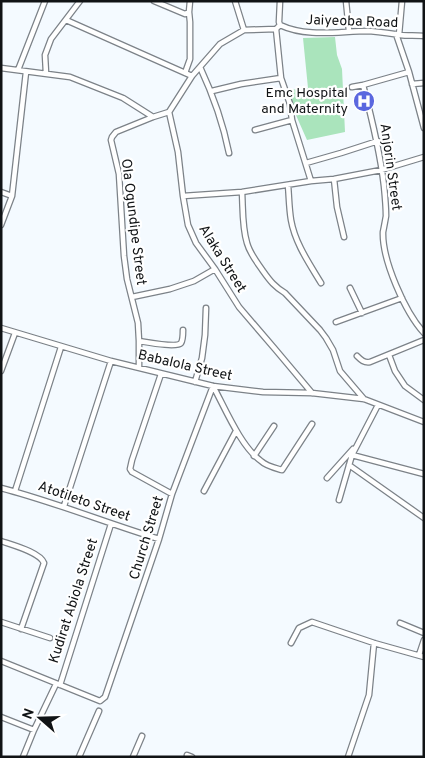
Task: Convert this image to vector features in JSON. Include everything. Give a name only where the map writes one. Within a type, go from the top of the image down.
[{"type":"street","points":[[46,73],[45,55],[51,39],[80,1]]},
{"type":"street","points":[[154,1],[183,14],[189,12]]},
{"type":"street","points":[[185,73],[190,59],[190,1]]},
{"type":"street","points":[[235,1],[244,30]]},
{"type":"street","points":[[280,1],[278,27],[281,78],[311,181]]},
{"type":"street","points":[[346,1],[350,31]]},
{"type":"street","points":[[402,1],[398,34],[424,128]]},
{"type":"street","points":[[18,70],[43,2]]},
{"type":"street","points":[[66,20],[192,76]]},
{"type":"street","points":[[169,112],[192,76],[220,44],[244,30],[278,27]]},
{"type":"street","name":"Jaiyeoba Road","points":[[278,27],[300,32],[382,32],[424,36]]},
{"type":"street","points":[[200,67],[212,91],[229,153]]},
{"type":"street","points":[[1,68],[70,77],[123,98],[153,117]]},
{"type":"street","points":[[1,225],[2,218],[12,196],[26,72]]},
{"type":"street","points":[[352,87],[409,72]]},
{"type":"street","points":[[212,91],[241,84],[281,78]]},
{"type":"street","points":[[412,84],[424,83]]},
{"type":"street","name":"Anjorin Street","points":[[363,85],[378,141],[382,170],[386,208],[383,231],[386,255],[402,298],[410,314],[424,333]]},
{"type":"street","name":"Ola Ogundipe Street","points":[[139,368],[138,323],[127,279],[119,174],[110,140],[116,132],[169,112]]},
{"type":"street","name":"Alaka Street","points":[[169,112],[178,152],[188,225],[196,243],[239,307],[276,348],[312,393]]},
{"type":"street","points":[[255,130],[292,120]]},
{"type":"street","points":[[306,162],[341,154],[378,141]]},
{"type":"street","points":[[183,196],[242,192],[334,179],[382,170],[424,157]]},
{"type":"street","points":[[334,179],[337,207],[344,237]]},
{"type":"street","points":[[288,185],[296,237],[321,283]]},
{"type":"street","points":[[1,192],[12,196]]},
{"type":"street","points":[[242,192],[243,223],[247,243],[254,257],[272,284],[285,293],[320,330],[333,350],[340,371],[364,399]]},
{"type":"street","points":[[132,297],[170,289],[194,281],[215,269]]},
{"type":"street","points":[[350,288],[362,313]]},
{"type":"street","points":[[336,322],[402,298]]},
{"type":"street","points":[[195,382],[202,358],[206,308]]},
{"type":"street","name":"Babalola Street","points":[[1,328],[61,347],[195,382],[263,392],[312,393],[364,399],[424,422]]},
{"type":"street","points":[[139,342],[179,345],[183,330]]},
{"type":"street","points":[[1,371],[15,333]]},
{"type":"street","points":[[357,356],[362,361],[370,362],[424,340]]},
{"type":"street","points":[[15,492],[61,347]]},
{"type":"street","points":[[389,355],[395,371],[405,386],[424,400]]},
{"type":"street","points":[[64,506],[111,360]]},
{"type":"street","points":[[161,374],[130,469],[132,472],[172,494]]},
{"type":"street","points":[[213,386],[236,431],[254,456],[262,463],[282,470],[312,424]]},
{"type":"street","name":"Church Street","points":[[58,684],[100,701],[105,698],[160,539],[172,494],[213,386]]},
{"type":"street","points":[[339,500],[352,455],[378,405]]},
{"type":"street","points":[[254,456],[274,426]]},
{"type":"street","points":[[204,491],[236,431]]},
{"type":"street","points":[[327,478],[356,446]]},
{"type":"street","points":[[352,455],[424,474]]},
{"type":"street","points":[[350,465],[424,518]]},
{"type":"street","name":"Atotileto Street","points":[[1,488],[64,506],[111,524],[160,539]]},
{"type":"street","name":"Kudirat Abiola Street","points":[[23,757],[34,730],[58,684],[111,524]]},
{"type":"street","points":[[1,541],[35,554],[44,563],[21,629]]},
{"type":"street","points":[[1,622],[50,638]]},
{"type":"street","points":[[291,643],[299,628],[312,622],[374,643],[421,656],[424,640]]},
{"type":"street","points":[[400,623],[424,633]]},
{"type":"street","points":[[348,757],[369,695],[374,643]]},
{"type":"street","points":[[1,661],[58,684]]},
{"type":"street","points":[[79,757],[99,711]]},
{"type":"street","points":[[1,717],[34,730]]},
{"type":"street","points":[[133,757],[142,736]]},
{"type":"green space","points":[[335,37],[337,55],[342,69],[345,132],[307,140],[295,113],[289,90],[308,88],[303,38]]},
{"type":"place","name":"Emc Hospital and Maternity","points":[[364,101]]}]
